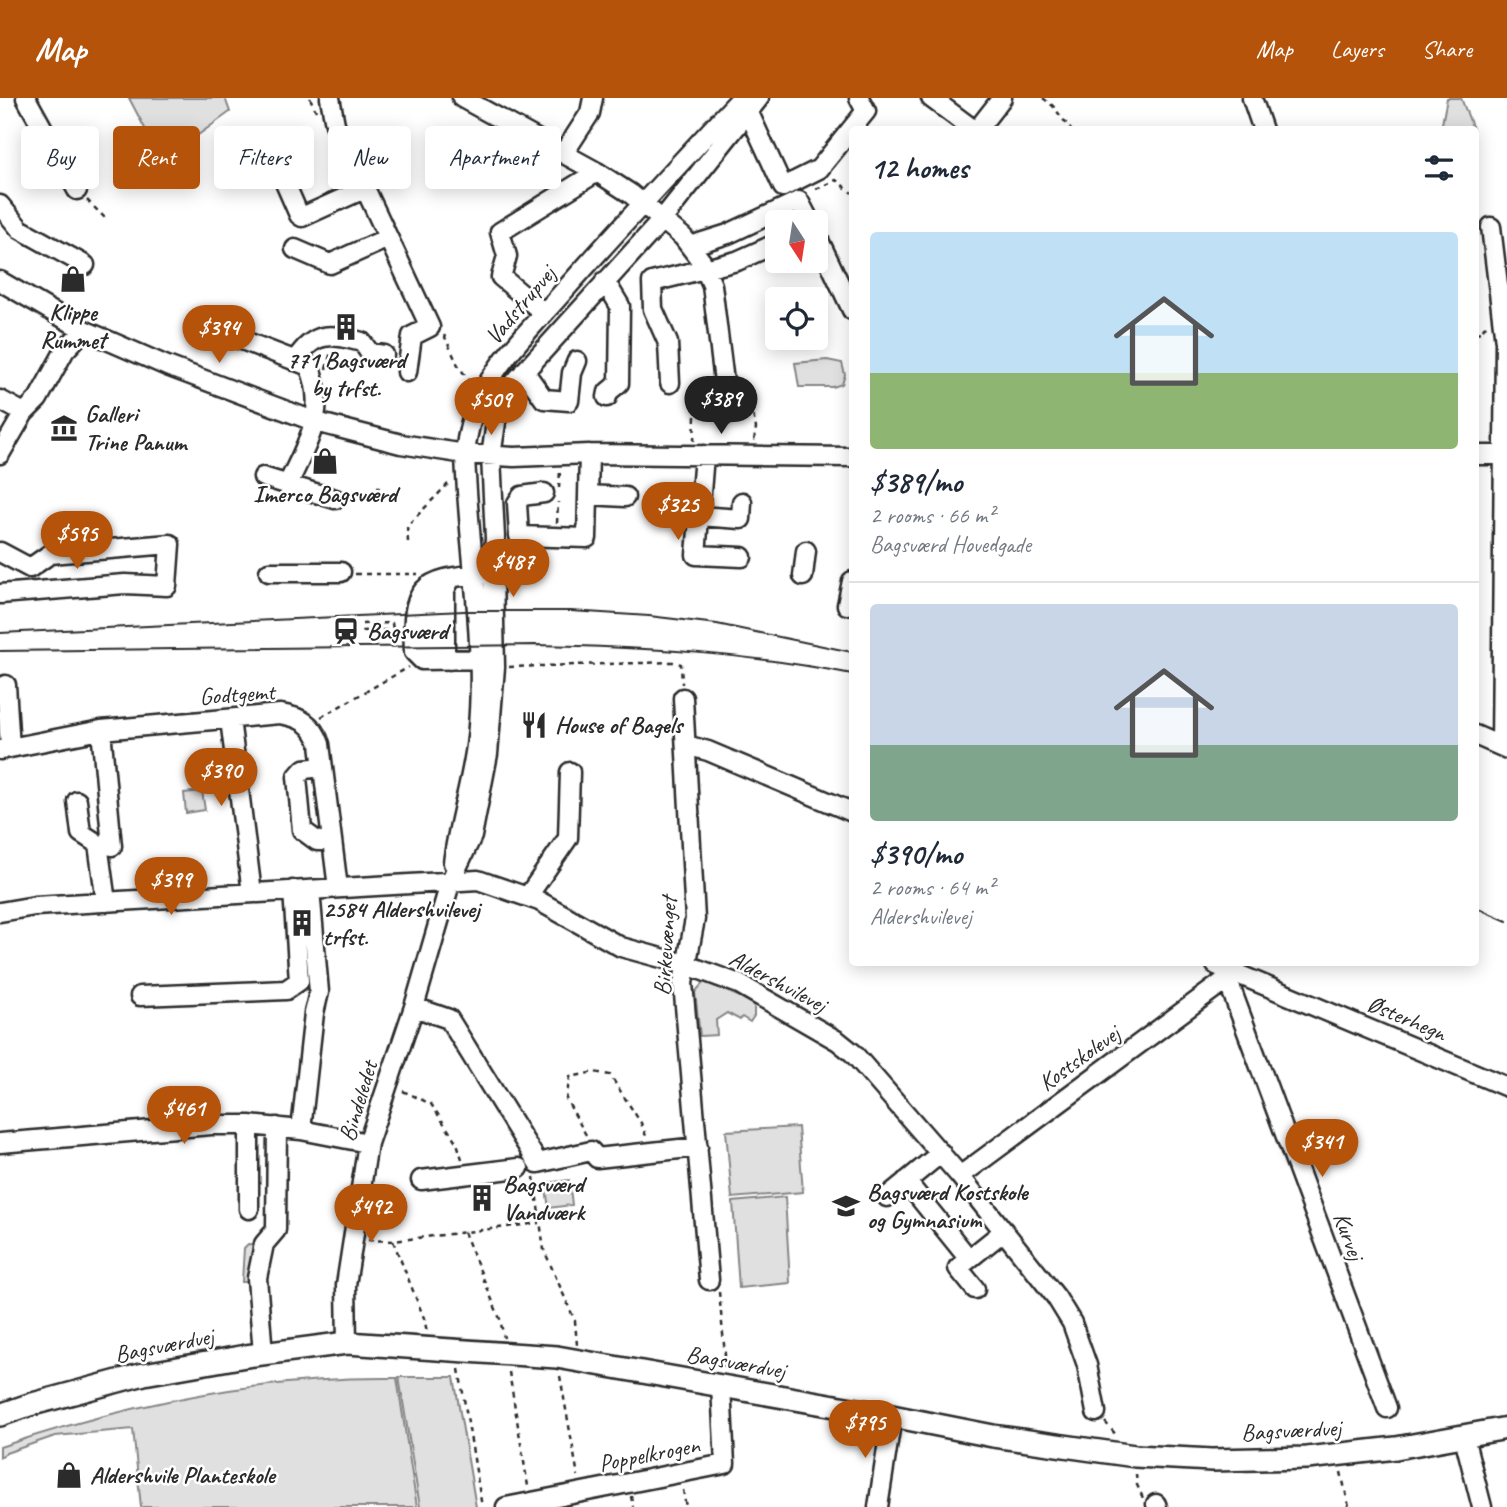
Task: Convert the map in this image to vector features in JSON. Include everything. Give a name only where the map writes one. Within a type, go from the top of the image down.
[{"type":"main road","name":"Bagsværdvej","points":[[0,1415],[144,1374],[347,1343],[506,1352],[579,1361],[993,1436],[1135,1455],[1212,1460],[1338,1455],[1464,1437],[1507,1428]]},
{"type":"street","points":[[26,98],[77,190]]},
{"type":"street","points":[[330,98],[336,126]]},
{"type":"street","points":[[564,153],[590,113],[593,98]]},
{"type":"street","name":"Vadstrupvej","points":[[465,454],[469,426],[480,398],[499,368],[544,313],[640,204],[737,104],[759,98]]},
{"type":"street","points":[[854,126],[866,111],[859,98]]},
{"type":"street","points":[[931,98],[970,126]]},
{"type":"street","points":[[978,126],[1002,98]]},
{"type":"street","points":[[1252,98],[1262,126]]},
{"type":"street","points":[[474,101],[631,194],[683,237],[706,270],[712,285],[728,414]]},
{"type":"street","points":[[737,104],[783,187],[820,169],[849,132]]},
{"type":"street","name":"Vadstrupvej","points":[[491,456],[503,394],[661,221],[737,104]]},
{"type":"street","points":[[544,313],[501,277],[507,256],[499,232],[597,172]]},
{"type":"street","points":[[286,189],[290,209],[302,217],[364,189],[429,327],[412,336],[407,372]]},
{"type":"street","points":[[690,246],[728,234],[799,201],[804,210]]},
{"type":"street","points":[[0,205],[19,229],[85,265]]},
{"type":"street","points":[[1479,737],[1504,747],[1506,342],[1491,227]]},
{"type":"street","points":[[295,249],[330,264],[387,238]]},
{"type":"street","points":[[670,383],[668,343],[653,309],[652,282],[737,261],[765,248]]},
{"type":"street","points":[[828,259],[849,304]]},
{"type":"street","points":[[0,281],[84,330],[167,366],[316,422],[401,444],[491,456],[589,454],[849,457]]},
{"type":"street","points":[[605,281],[620,306],[619,383],[608,392],[607,397]]},
{"type":"street","points":[[0,454],[12,421],[38,399],[65,350],[84,330]]},
{"type":"street","points":[[224,333],[309,366],[316,388],[316,422],[287,486]]},
{"type":"street","points":[[295,361],[303,349],[317,337],[336,335],[362,342],[370,354],[384,355]]},
{"type":"street","points":[[524,371],[544,399],[569,401],[572,373],[577,361]]},
{"type":"street","points":[[0,401],[12,421]]},
{"type":"street","name":"Bindeledet","points":[[465,454],[474,575],[490,661]]},
{"type":"street","points":[[544,493],[522,496],[517,503],[519,536],[587,538],[589,454]]},
{"type":"street","points":[[704,455],[696,555],[742,557]]},
{"type":"street","points":[[1479,455],[1506,455]]},
{"type":"street","name":"Bindeledet","points":[[347,1343],[346,1285],[368,1143],[414,1007],[451,880],[456,831],[477,737],[490,661],[495,538],[491,456]]},
{"type":"street","points":[[263,477],[335,499]]},
{"type":"street","points":[[588,495],[625,497]]},
{"type":"street","points":[[699,516],[741,519],[742,502]]},
{"type":"street","points":[[0,552],[30,568],[50,554],[170,544],[167,586],[125,584],[0,594]]},
{"type":"street","points":[[803,576],[806,551]]},
{"type":"street","points":[[269,572],[341,572]]},
{"type":"street","points":[[490,661],[436,660],[414,652],[414,606],[425,580],[493,574]]},
{"type":"street","points":[[436,660],[444,652],[445,590],[451,578]]},
{"type":"street","points":[[847,606],[849,596]]},
{"type":"street","points":[[5,749],[6,685]]},
{"type":"street","name":"Birkevænget","points":[[683,698],[695,919],[683,984],[709,1280]]},
{"type":"street","name":"Godtgemt","points":[[5,749],[101,730],[280,714],[295,716],[309,724]]},
{"type":"street","points":[[230,719],[253,893]]},
{"type":"street","points":[[309,724],[320,744],[338,888]]},
{"type":"street","points":[[101,730],[112,846]]},
{"type":"street","points":[[686,745],[708,751],[849,811]]},
{"type":"street","points":[[323,767],[303,769],[297,778],[302,830],[317,841],[332,840]]},
{"type":"street","points":[[528,896],[568,838],[570,772]]},
{"type":"street","points":[[77,801],[81,833],[98,844],[106,902]]},
{"type":"street","name":"Aldershvilevej","points":[[0,912],[35,906],[478,880],[528,896],[621,947],[687,965],[739,984],[838,1041],[853,1053],[941,1153],[1056,1297],[1072,1323],[1087,1365],[1096,1412]]},
{"type":"street","points":[[140,996],[286,990],[299,981],[301,890]]},
{"type":"street","points":[[301,890],[319,992],[314,1013],[301,1130]]},
{"type":"street","name":"Østerhegn","points":[[1221,968],[1507,1087]]},
{"type":"street","name":"Kostskolevej","points":[[960,1176],[1221,968]]},
{"type":"street","name":"Kurvej","points":[[1221,968],[1387,1408]]},
{"type":"street","points":[[414,1007],[449,1019],[538,1163],[591,1151],[597,1158],[698,1147]]},
{"type":"street","points":[[0,1143],[211,1125],[249,1125],[301,1130],[368,1143]]},
{"type":"street","points":[[249,1125],[249,1209]]},
{"type":"street","points":[[263,1354],[257,1278],[264,1244],[276,1230],[277,1127]]},
{"type":"street","points":[[887,1197],[941,1153]]},
{"type":"street","points":[[421,1180],[519,1168]]},
{"type":"street","points":[[906,1181],[969,1259]]},
{"type":"street","points":[[975,1289],[958,1268],[1004,1231]]},
{"type":"street","name":"Poppelkrogen","points":[[506,1507],[725,1464],[721,1386]]},
{"type":"street","points":[[877,1507],[892,1416]]},
{"type":"street","points":[[1464,1437],[1482,1507]]},
{"type":"path","points":[[1043,98],[1053,106],[1068,126]]},
{"type":"path","points":[[799,201],[803,196],[836,180],[849,191]]},
{"type":"path","points":[[77,190],[105,218]]},
{"type":"path","points":[[429,327],[443,332],[458,365],[480,398]]},
{"type":"path","points":[[316,388],[323,382],[336,335]]},
{"type":"path","points":[[408,542],[407,526],[450,482]]},
{"type":"path","points":[[410,566],[411,575]]},
{"type":"path","points":[[341,572],[368,576],[411,575],[425,580]]},
{"type":"path","points":[[362,624],[388,624]]},
{"type":"path","points":[[362,631],[393,630]]},
{"type":"path","points":[[309,724],[436,660]]},
{"type":"path","points":[[490,661],[673,662],[681,664],[683,698]]},
{"type":"path","points":[[591,1151],[586,1135],[566,1099],[570,1077],[594,1072],[610,1075],[641,1123],[652,1152]]},
{"type":"path","points":[[388,1084],[431,1104],[457,1143],[463,1162]]},
{"type":"path","points":[[538,1163],[534,1178],[544,1250],[575,1321],[579,1361]]},
{"type":"path","points":[[352,1240],[393,1241],[539,1223]]},
{"type":"path","points":[[464,1232],[500,1320],[506,1352]]},
{"type":"path","points":[[393,1241],[424,1318],[430,1348]]},
{"type":"path","points":[[709,1280],[718,1285],[725,1355],[721,1386]]},
{"type":"path","points":[[460,1379],[482,1507]]},
{"type":"path","points":[[511,1381],[531,1502]]},
{"type":"path","points":[[562,1387],[581,1493]]},
{"type":"path","points":[[1338,1455],[1349,1507]]},
{"type":"path","points":[[680,1473],[685,1507]]},
{"type":"shaded area","points":[[129,98],[225,98],[230,112],[200,134],[200,126],[144,126]]},
{"type":"shaded area","points":[[1447,98],[1461,98],[1472,126],[1442,126]]},
{"type":"shaded area","points":[[827,360],[842,363],[845,375],[842,384],[833,387],[799,387],[795,363]]},
{"type":"shaded area","points":[[202,791],[205,810],[186,813],[184,793]]},
{"type":"shaded area","points":[[704,982],[754,1005],[754,1016],[750,1022],[727,1013],[716,1020],[717,1035],[700,1036],[695,992]]},
{"type":"shaded area","points":[[798,1127],[803,1192],[732,1198],[726,1131]]},
{"type":"shaded area","points":[[569,1180],[572,1205],[549,1208],[545,1183]]},
{"type":"shaded area","points":[[785,1197],[790,1283],[739,1288],[733,1202]]},
{"type":"shaded area","points":[[248,1244],[256,1245],[254,1282],[242,1282],[244,1248]]},
{"type":"shaded area","points":[[399,1377],[454,1377],[476,1507],[420,1507]]},
{"type":"shaded area","points":[[397,1378],[417,1507],[141,1507],[133,1429],[55,1436],[0,1457],[0,1447],[48,1432],[146,1406],[196,1396],[296,1382]]},
{"type":"tram line","points":[[0,633],[464,611],[571,611],[717,624],[849,651]]},
{"type":"tram line","points":[[0,651],[574,646],[734,656],[849,673]]},
{"type":"tram line","points":[[1479,909],[1507,921]]},
{"type":"place","name":"Klippe Rummet","points":[[73,279]]},
{"type":"place","name":"771 Bagsværd by trfst.","points":[[346,327]]},
{"type":"place","name":"Galleri Trine Panum","points":[[64,428]]},
{"type":"place","name":"Imerco Bagsværd","points":[[325,461]]},
{"type":"place","name":"Bagsværd","points":[[346,631]]},
{"type":"place","name":"House of Bagels","points":[[534,725]]},
{"type":"place","name":"2584 Aldershvilevej trfst.","points":[[302,923]]},
{"type":"place","name":"Bagsværd Vandværk","points":[[482,1198]]},
{"type":"place","name":"Bagsværd Kostskole og Gymnasium","points":[[846,1206]]},
{"type":"place","name":"Aldershvile Planteskole","points":[[69,1475]]}]
